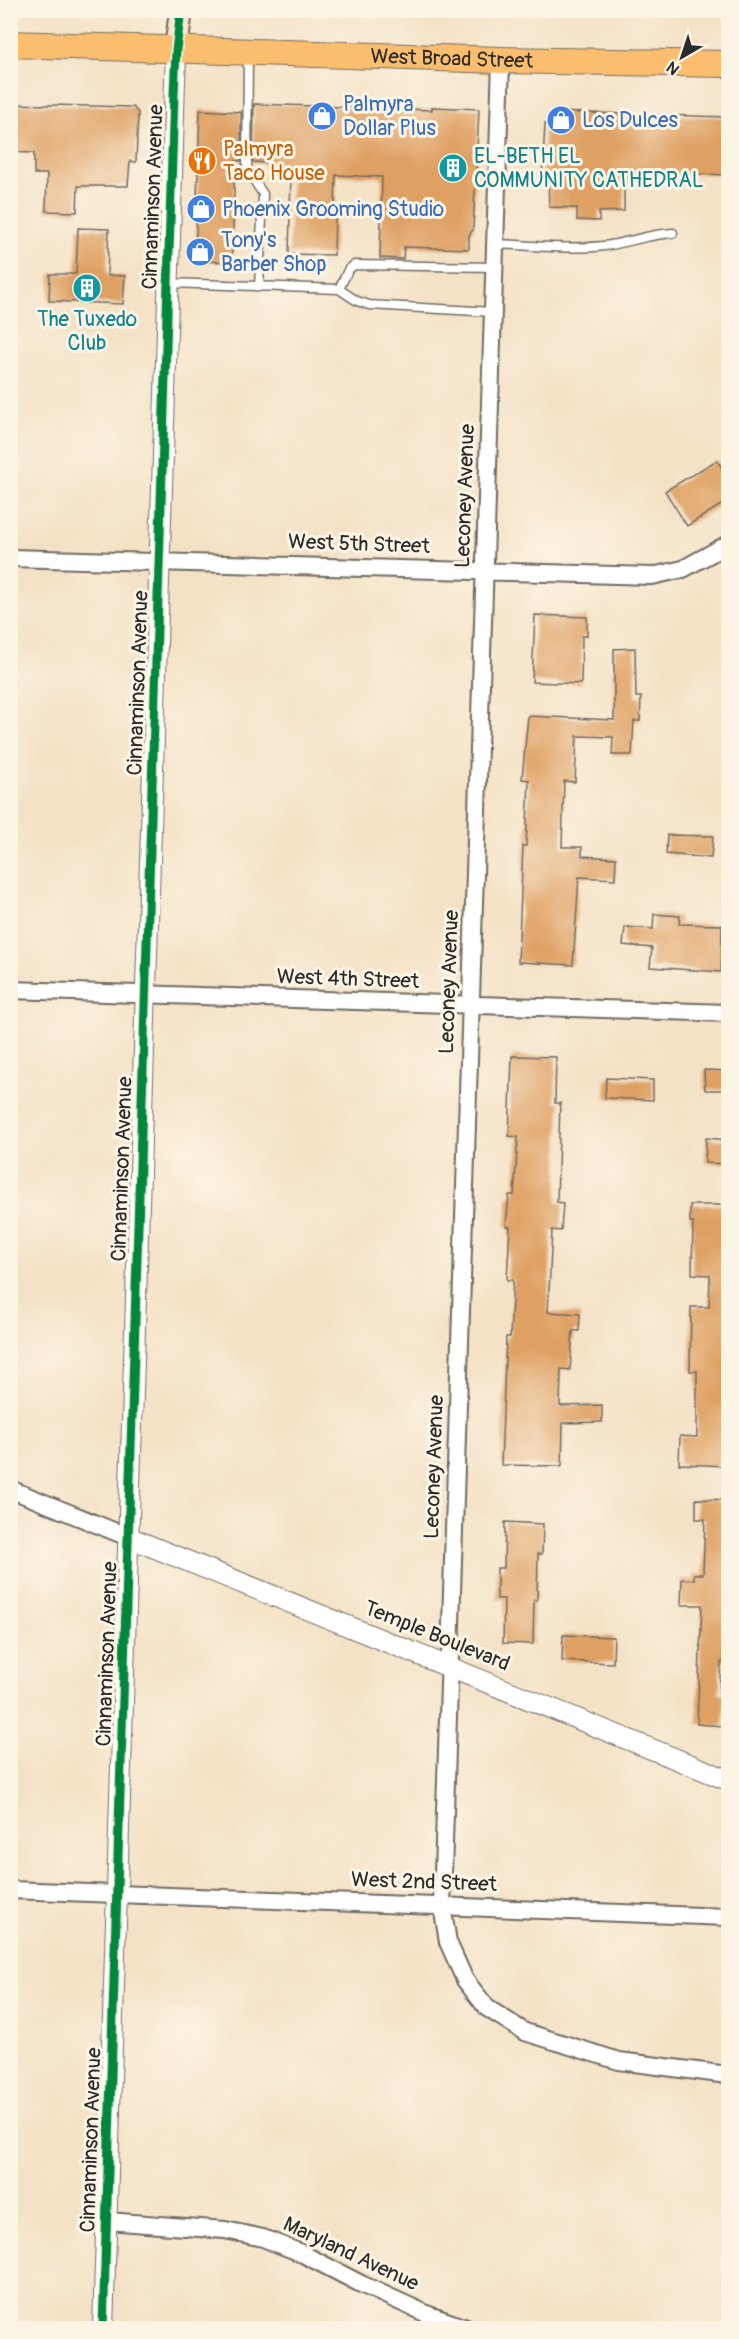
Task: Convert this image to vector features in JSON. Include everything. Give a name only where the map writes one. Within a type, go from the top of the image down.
[{"type":"main road","name":"Cinnaminson Avenue","points":[[176,50],[181,10]]},
{"type":"main road","name":"West Broad Street","points":[[10,44],[501,60],[729,64]]},
{"type":"street","name":"Cinnaminson Avenue","points":[[104,2328],[176,50]]},
{"type":"street","name":"Leconey Avenue","points":[[501,60],[442,1905],[448,1942],[465,1980],[487,2007],[525,2032],[619,2061],[729,2075]]},
{"type":"street","name":"West 5th Street","points":[[10,558],[662,575],[683,569],[729,544]]},
{"type":"street","name":"West 4th Street","points":[[10,990],[729,1013]]},
{"type":"street","points":[[10,1489],[129,1537]]},
{"type":"street","name":"Temple Boulevard","points":[[129,1537],[729,1780]]},
{"type":"street","name":"West 2nd Street","points":[[10,1890],[729,1917]]},
{"type":"street","name":"Maryland Avenue","points":[[107,2221],[225,2230],[263,2238],[301,2253],[429,2315],[466,2328]]},
{"type":"lane","points":[[248,52],[247,170],[263,194],[259,287]]},
{"type":"lane","points":[[496,243],[582,248],[673,233]]},
{"type":"lane","points":[[339,289],[348,270],[354,265],[495,267]]},
{"type":"lane","points":[[168,283],[339,289],[347,296],[369,305],[494,312]]},
{"type":"building","points":[[10,104],[133,107],[138,113],[136,162],[130,161],[128,186],[78,186],[77,212],[46,211],[47,174],[34,174],[34,153],[10,152]]},
{"type":"building","points":[[254,104],[432,110],[432,107],[479,109],[473,230],[469,235],[469,249],[404,247],[403,259],[380,258],[382,177],[336,175],[334,255],[289,254],[291,175],[268,174],[267,163],[253,162]]},
{"type":"building","points":[[200,110],[241,112],[241,161],[235,161],[232,262],[195,261]]},
{"type":"building","points":[[552,112],[729,117],[729,175],[652,172],[652,182],[624,182],[624,211],[599,212],[599,221],[577,220],[577,208],[549,207],[548,178],[542,178],[545,124],[551,125]]},
{"type":"building","points":[[78,228],[109,229],[107,275],[125,276],[123,304],[49,301],[50,274],[76,274]]},
{"type":"building","points":[[717,460],[729,479],[729,500],[687,526],[665,491]]},
{"type":"building","points":[[535,615],[587,617],[587,636],[582,636],[581,684],[532,682]]},
{"type":"building","points":[[635,648],[636,697],[641,697],[640,721],[634,721],[632,755],[612,755],[613,737],[577,736],[575,782],[564,781],[562,847],[582,847],[582,856],[616,858],[615,879],[579,877],[573,965],[518,962],[523,846],[526,846],[529,780],[522,779],[528,716],[614,720],[614,649]]},
{"type":"building","points":[[667,835],[713,836],[711,858],[666,854]]},
{"type":"building","points":[[654,914],[680,916],[679,924],[722,925],[721,972],[650,967],[652,948],[623,945],[625,927],[653,929]]},
{"type":"building","points":[[512,1056],[556,1057],[555,1103],[560,1103],[557,1202],[563,1203],[561,1231],[552,1230],[548,1312],[580,1314],[579,1331],[573,1331],[570,1370],[561,1369],[560,1406],[602,1405],[602,1422],[563,1423],[562,1466],[501,1465],[506,1337],[510,1337],[513,1280],[507,1280],[510,1227],[506,1226],[509,1195],[514,1195],[518,1137],[509,1136]]},
{"type":"building","points":[[704,1070],[729,1071],[729,1090],[705,1090]]},
{"type":"building","points":[[606,1078],[653,1080],[653,1100],[605,1098]]},
{"type":"building","points":[[706,1138],[729,1140],[729,1164],[705,1163]]},
{"type":"building","points":[[690,1205],[729,1205],[729,1466],[679,1464],[680,1436],[697,1437],[697,1371],[690,1371],[691,1307],[709,1307],[710,1275],[692,1274],[693,1222],[690,1222]]},
{"type":"building","points":[[696,1499],[729,1500],[729,1603],[725,1662],[721,1662],[719,1694],[725,1694],[723,1726],[697,1724],[702,1605],[681,1605],[682,1579],[694,1580],[694,1574],[703,1574],[705,1519],[696,1519]]},
{"type":"building","points":[[505,1522],[543,1524],[542,1554],[538,1554],[537,1600],[534,1600],[533,1644],[503,1643],[504,1599],[497,1599],[497,1568],[504,1568]]},
{"type":"building","points":[[563,1635],[614,1637],[613,1663],[562,1661]]},
{"type":"railway","points":[[629,10],[728,13]]},
{"type":"cycle path","points":[[103,2328],[174,94],[181,10]]},
{"type":"place","name":"Palmyra Dollar Plus","points":[[322,116]]},
{"type":"place","name":"Los Dulces","points":[[561,120]]},
{"type":"place","name":"Palmyra Taco House","points":[[202,161]]},
{"type":"place","name":"EL-BETH EL COMMUNITY CATHEDRAL","points":[[453,168]]},
{"type":"place","name":"Phoenix Grooming Studio","points":[[201,209]]},
{"type":"place","name":"Tony's Barber Shop","points":[[200,252]]},
{"type":"place","name":"The Tuxedo Club","points":[[87,288]]}]
